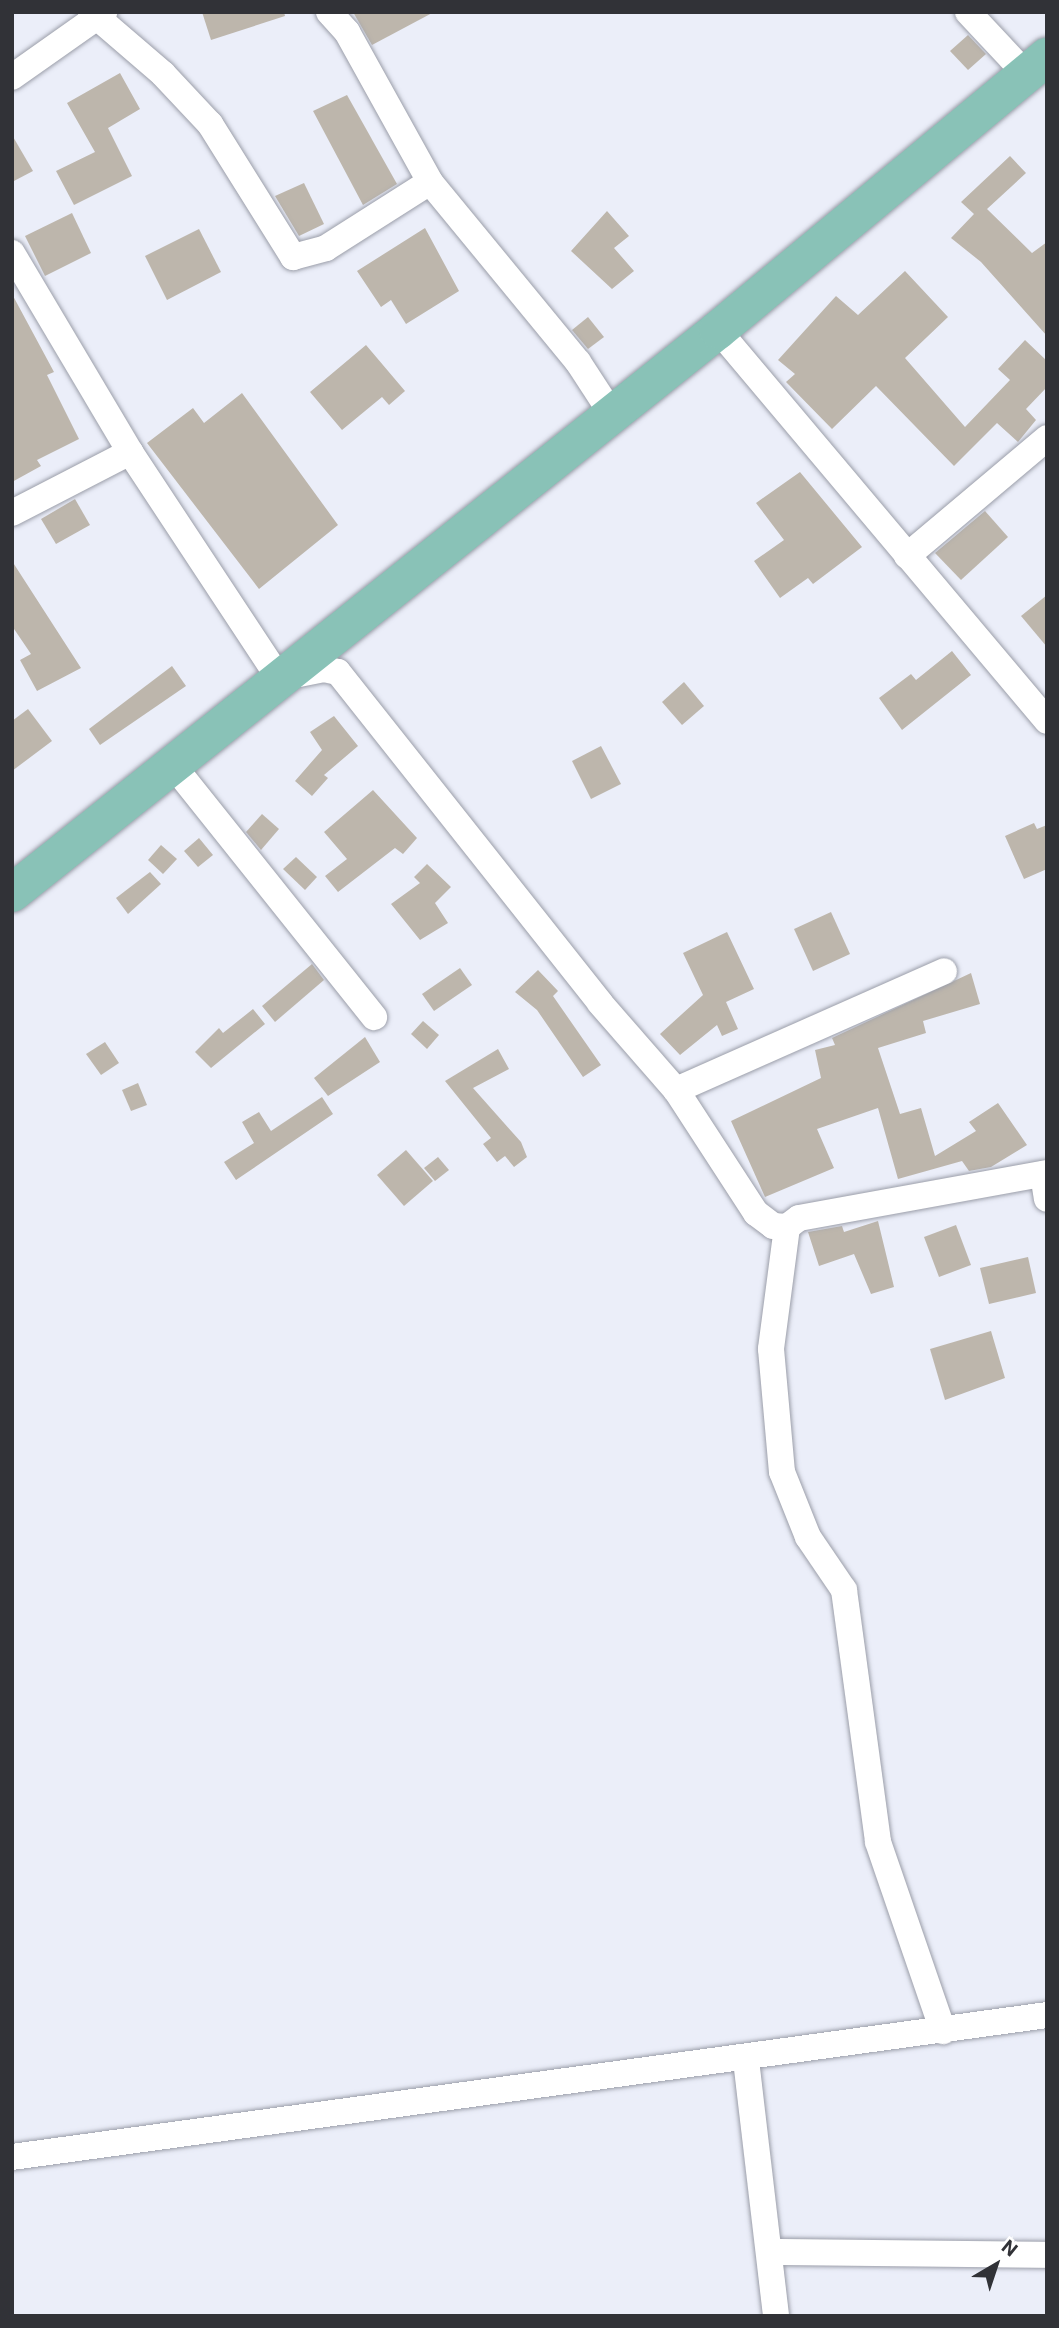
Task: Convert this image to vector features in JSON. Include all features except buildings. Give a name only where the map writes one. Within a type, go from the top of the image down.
[{"type":"main road","points":[[12,893],[610,411],[718,330],[1037,66]]},
{"type":"street","points":[[329,12],[347,33],[430,182],[578,362],[610,411]]},
{"type":"street","points":[[968,12],[1037,66]]},
{"type":"street","points":[[12,77],[98,14],[163,74],[210,124],[293,257],[326,247],[430,182]]},
{"type":"street","points":[[12,253],[130,452],[279,678],[324,668],[338,672],[600,1003],[676,1090],[756,1213],[773,1226],[787,1227],[799,1218],[1046,1182]]},
{"type":"street","points":[[718,330],[1047,721]]},
{"type":"street","points":[[906,556],[1047,438]]},
{"type":"street","points":[[12,513],[130,452]]},
{"type":"street","points":[[172,764],[374,1017]]},
{"type":"street","points":[[676,1090],[944,971]]},
{"type":"street","points":[[787,1227],[771,1349],[782,1472],[808,1536],[844,1590],[878,1842],[943,2031]]},
{"type":"street","points":[[12,2157],[746,2060],[1047,2015]]},
{"type":"street","points":[[746,2060],[772,2252],[776,2316]]},
{"type":"street","points":[[772,2252],[1047,2255]]}]
